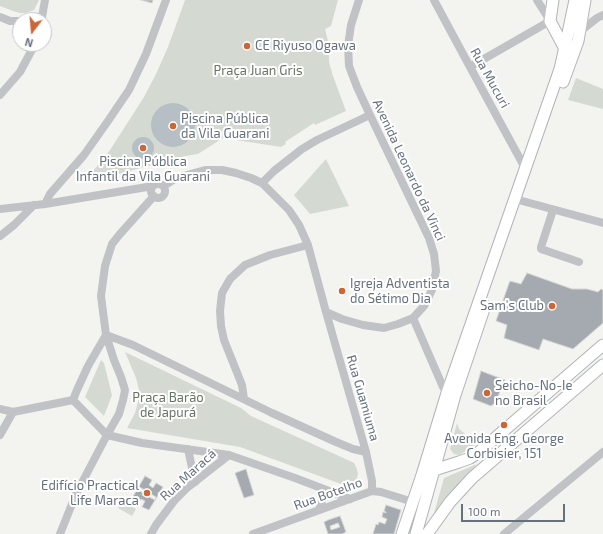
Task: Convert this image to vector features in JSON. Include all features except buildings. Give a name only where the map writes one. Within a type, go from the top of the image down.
[{"type":"main road","points":[[553,0],[551,5],[550,21],[565,49]]},
{"type":"main road","points":[[402,534],[518,200],[578,41],[582,1]]},
{"type":"main road","points":[[518,200],[525,168],[560,70],[568,34],[582,1]]},
{"type":"main road","points":[[422,475],[470,458],[479,452],[603,345]]},
{"type":"main road","points":[[427,534],[450,502],[472,478],[603,365]]},
{"type":"main road","points":[[416,534],[434,470],[451,394]]},
{"type":"street","points":[[43,12],[45,0]]},
{"type":"street","points":[[45,204],[50,194],[84,155],[128,90],[146,54],[166,0]]},
{"type":"street","name":"Avenida Leonardo da Vinci","points":[[326,312],[342,319],[363,325],[384,328],[398,324],[413,318],[424,306],[432,290],[436,272],[434,254],[429,238],[370,115],[350,66],[348,46],[351,25],[359,0]]},
{"type":"street","name":"Rua Mucuri","points":[[434,0],[525,168]]},
{"type":"street","points":[[537,0],[550,21],[561,31],[568,34],[580,32],[587,25],[603,15]]},
{"type":"street","points":[[0,17],[12,21]]},
{"type":"street","points":[[470,67],[550,21]]},
{"type":"street","points":[[0,95],[20,72],[31,52]]},
{"type":"street","points":[[262,183],[274,171],[302,149],[317,140],[370,115]]},
{"type":"street","points":[[164,186],[176,178],[205,170],[222,170],[236,173],[262,183],[289,210],[299,225],[308,245],[326,312]]},
{"type":"street","points":[[0,208],[45,204],[153,186],[157,184],[164,186]]},
{"type":"street","points":[[153,186],[151,190],[154,196],[158,198],[164,195],[166,191],[164,186]]},
{"type":"street","points":[[60,534],[76,494],[119,414],[124,400],[125,390],[106,335],[101,296],[105,266],[112,244],[154,196]]},
{"type":"street","points":[[518,200],[603,222]]},
{"type":"street","points":[[0,236],[14,225],[34,205]]},
{"type":"street","points":[[553,210],[541,249],[579,262]]},
{"type":"street","points":[[244,399],[242,385],[224,340],[221,326],[220,311],[222,293],[230,279],[245,265],[270,255],[308,245]]},
{"type":"street","name":"Rua Guamiuma","points":[[326,312],[366,452],[372,481],[372,491]]},
{"type":"street","points":[[413,318],[443,387],[451,394]]},
{"type":"street","points":[[106,335],[132,345],[336,442],[353,449],[366,452]]},
{"type":"street","points":[[74,400],[88,366],[106,335]]},
{"type":"street","points":[[0,409],[13,412],[74,400]]},
{"type":"street","points":[[74,400],[107,435],[142,443],[228,455],[350,499]]},
{"type":"street","points":[[0,435],[13,412]]},
{"type":"street","points":[[188,449],[195,482]]},
{"type":"street","points":[[504,534],[603,452]]},
{"type":"street","name":"Rua Maracá","points":[[151,534],[174,500],[228,455]]},
{"type":"street","points":[[319,510],[322,501],[322,489]]},
{"type":"street","name":"Rua Botelho","points":[[253,534],[372,491],[381,492],[413,502]]},
{"type":"green space","points":[[0,0],[39,0],[34,10],[28,12],[16,12],[0,6]]},
{"type":"green space","name":"Praça Juan Gris","points":[[185,0],[338,0],[331,26],[325,29],[329,45],[329,62],[346,111],[315,125],[314,123],[285,142],[286,144],[281,147],[223,138],[198,154],[185,156],[108,177],[85,181],[110,150],[144,97],[168,47]]},
{"type":"green space","points":[[576,78],[603,89],[603,109],[568,100]]},
{"type":"green space","points":[[326,159],[349,206],[310,214],[294,195]]},
{"type":"green space","name":"Praça Barão de Japurá","points":[[125,352],[241,408],[251,416],[354,463],[358,474],[356,481],[349,485],[341,484],[240,447],[127,428],[135,413],[139,398],[139,390],[136,378]]},
{"type":"green space","name":"Praça Barão de Japurá","points":[[101,360],[104,363],[112,395],[104,416],[85,397]]},
{"type":"green space","points":[[457,423],[459,429],[465,434],[475,437],[484,437],[471,448],[459,455],[454,454],[450,449]]},
{"type":"green space","points":[[477,464],[447,499],[432,520],[444,478]]},
{"type":"green space","points":[[122,501],[136,509],[132,516],[118,508]]},
{"type":"shaded area","name":"Piscina Pública da Vila Guarani","points":[[173,103],[185,107],[191,113],[195,125],[191,137],[185,143],[173,147],[161,143],[155,137],[151,125],[155,113],[161,107]]},
{"type":"shaded area","name":"Piscina Pública Infantil da Vila Guarani","points":[[143,137],[151,140],[154,148],[151,156],[143,159],[135,156],[132,148],[135,140]]},
{"type":"place","name":"CE Riyuso Ogawa","points":[[247,46]]},
{"type":"place","name":"Piscina Pública da Vila Guarani","points":[[173,126]]},
{"type":"place","name":"Piscina Pública Infantil da Vila Guarani","points":[[143,148]]},
{"type":"place","name":"Igreja Adventista do Sétimo Dia","points":[[342,291]]},
{"type":"place","name":"Sam's Club","points":[[552,306]]},
{"type":"place","name":"Seicho-No-Ie no Brasil","points":[[487,393]]},
{"type":"place","name":"Avenida Eng. George Corbisier, 151","points":[[504,425]]},
{"type":"place","name":"Edifício Practical Life Maraca","points":[[147,493]]}]
